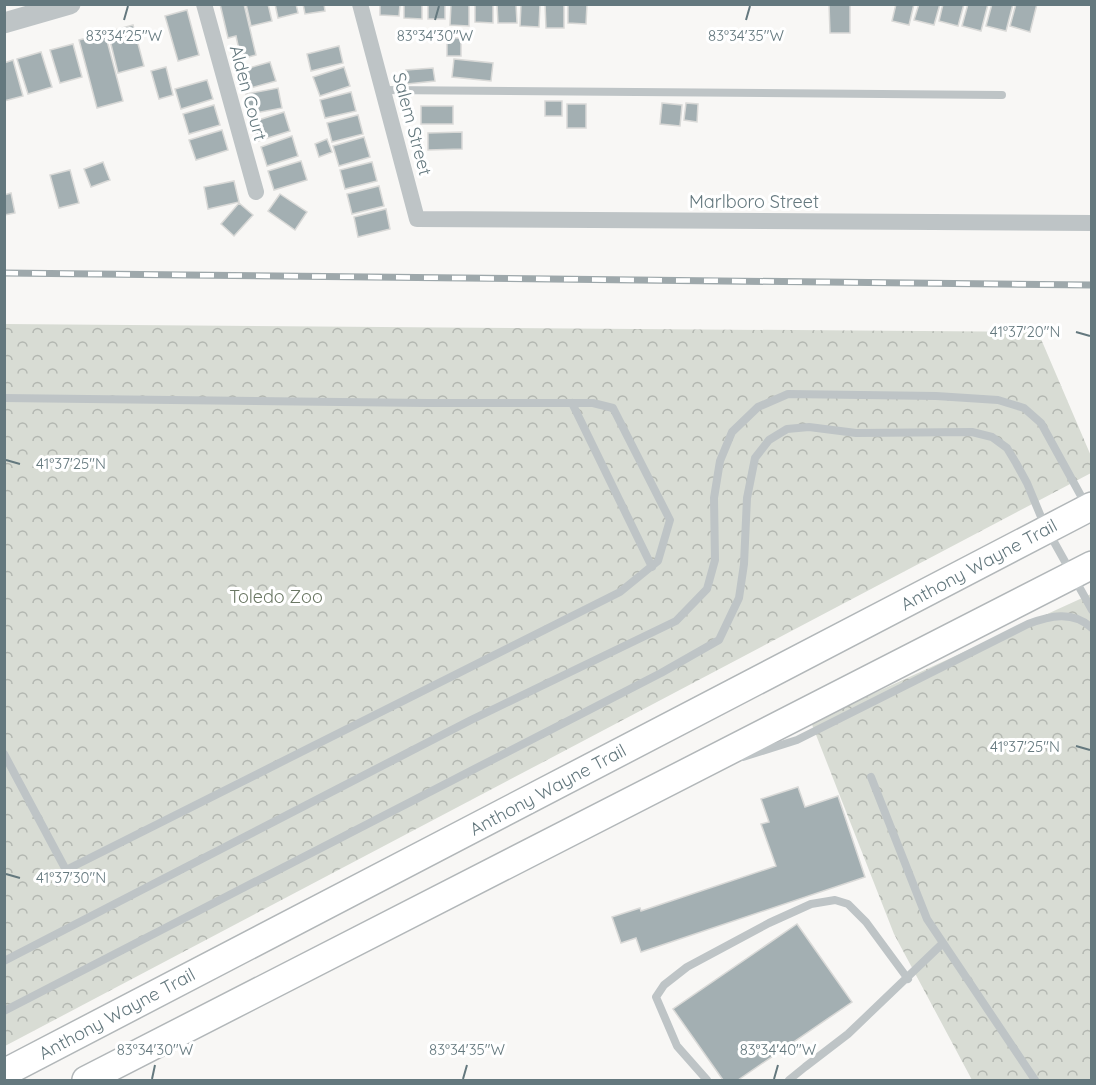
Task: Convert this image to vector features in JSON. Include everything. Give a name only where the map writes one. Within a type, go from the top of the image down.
[{"type":"highway","name":"Anthony Wayne Trail","points":[[4,1073],[1047,529],[1090,510]]},
{"type":"highway","points":[[86,1080],[1082,570]]},
{"type":"street","points":[[4,23],[70,4]]},
{"type":"street","name":"Alden Court","points":[[204,4],[256,192]]},
{"type":"street","name":"Salem Street","points":[[360,4],[417,219]]},
{"type":"street","name":"Marlboro Street","points":[[417,219],[1092,223]]},
{"type":"lane","points":[[382,90],[1002,95]]},
{"type":"lane","points":[[4,961],[471,720],[676,621],[707,590],[715,560],[714,498],[720,461],[732,432],[758,407],[788,394],[936,396],[998,400],[1024,408],[1041,423],[1090,510]]},
{"type":"lane","points":[[4,398],[593,403],[613,408],[670,519],[658,561],[620,592],[66,870],[4,754]]},
{"type":"lane","points":[[572,403],[652,567]]},
{"type":"lane","points":[[4,1011],[661,674],[719,640],[739,598],[744,564],[747,498],[755,458],[769,440],[787,429],[809,427],[856,433],[972,432],[992,437],[1007,448],[1047,529],[1082,570],[1091,609]]},
{"type":"lane","points":[[676,778],[797,740],[1028,624],[1049,616],[1069,616],[1092,628]]},
{"type":"lane","points":[[871,777],[927,920],[1035,1080]]},
{"type":"lane","points":[[707,1080],[677,1046],[656,997],[663,985],[687,967],[769,923],[811,904],[835,900],[848,904],[866,922],[908,979]]},
{"type":"lane","points":[[789,1080],[848,1034],[943,943]]},
{"type":"green space","name":"Toledo Zoo","points":[[5,324],[1038,332],[1091,456],[1091,473],[5,1046]]},
{"type":"green space","points":[[1091,594],[1091,1080],[972,1080],[894,934],[811,722]]},
{"type":"building","points":[[220,4],[244,4],[256,55],[241,59],[236,36],[228,38]]},
{"type":"building","points":[[246,4],[268,4],[272,21],[251,26]]},
{"type":"building","points":[[275,4],[296,4],[298,13],[278,18]]},
{"type":"building","points":[[303,4],[324,4],[325,11],[305,14]]},
{"type":"building","points":[[380,4],[400,4],[399,16],[380,15]]},
{"type":"building","points":[[404,4],[422,4],[422,19],[404,18]]},
{"type":"building","points":[[428,4],[445,4],[445,19],[428,19]]},
{"type":"building","points":[[451,4],[469,4],[469,26],[450,25]]},
{"type":"building","points":[[475,4],[493,4],[493,23],[475,22]]},
{"type":"building","points":[[497,4],[516,4],[517,23],[498,23]]},
{"type":"building","points":[[521,4],[540,4],[539,27],[520,26]]},
{"type":"building","points":[[545,4],[564,4],[564,28],[546,28]]},
{"type":"building","points":[[568,4],[587,4],[586,24],[568,23]]},
{"type":"building","points":[[829,4],[850,4],[850,33],[830,33]]},
{"type":"building","points":[[896,4],[914,4],[909,25],[892,21]]},
{"type":"building","points":[[919,4],[940,4],[934,25],[914,20]]},
{"type":"building","points":[[943,4],[964,4],[958,26],[939,21]]},
{"type":"building","points":[[968,4],[988,4],[981,31],[962,26]]},
{"type":"building","points":[[992,4],[1013,4],[1006,31],[986,26]]},
{"type":"building","points":[[1016,4],[1037,4],[1030,32],[1010,26]]},
{"type":"building","points":[[187,10],[199,55],[178,61],[165,16]]},
{"type":"building","points":[[133,25],[144,66],[118,73],[108,32]]},
{"type":"building","points":[[105,33],[123,101],[97,108],[79,40]]},
{"type":"building","points":[[447,38],[461,38],[461,56],[447,56]]},
{"type":"building","points":[[73,44],[82,77],[60,83],[50,50]]},
{"type":"building","points":[[339,46],[343,63],[311,71],[307,54]]},
{"type":"building","points":[[41,52],[52,87],[28,94],[17,59]]},
{"type":"building","points":[[454,59],[493,63],[491,81],[452,77]]},
{"type":"building","points":[[13,60],[23,96],[4,101],[4,63]]},
{"type":"building","points":[[270,62],[276,81],[243,90],[238,71]]},
{"type":"building","points":[[166,67],[173,95],[159,99],[151,71]]},
{"type":"building","points":[[344,67],[350,86],[320,96],[313,77]]},
{"type":"building","points":[[433,68],[435,81],[407,84],[406,70]]},
{"type":"building","points":[[207,80],[213,99],[181,109],[175,89]]},
{"type":"building","points":[[278,88],[282,108],[250,114],[246,94]]},
{"type":"building","points":[[351,92],[356,111],[325,118],[320,100]]},
{"type":"building","points":[[545,101],[562,101],[562,116],[545,116]]},
{"type":"building","points":[[662,103],[682,105],[680,126],[660,124]]},
{"type":"building","points":[[686,103],[698,104],[697,122],[684,120]]},
{"type":"building","points":[[567,104],[586,104],[586,128],[567,128]]},
{"type":"building","points":[[214,105],[220,125],[189,134],[183,114]]},
{"type":"building","points":[[421,106],[453,106],[453,124],[421,124]]},
{"type":"building","points":[[284,112],[290,131],[258,141],[252,122]]},
{"type":"building","points":[[358,115],[363,134],[332,142],[327,123]]},
{"type":"building","points":[[222,130],[228,150],[196,160],[189,140]]},
{"type":"building","points":[[462,132],[462,149],[428,150],[428,133]]},
{"type":"building","points":[[292,136],[298,156],[267,166],[261,147]]},
{"type":"building","points":[[364,137],[370,157],[339,166],[333,146]]},
{"type":"building","points":[[327,139],[332,152],[319,157],[315,144]]},
{"type":"building","points":[[301,161],[307,180],[274,190],[268,171]]},
{"type":"building","points":[[103,162],[110,180],[91,187],[84,169]]},
{"type":"building","points":[[372,162],[377,181],[345,189],[340,170]]},
{"type":"building","points":[[70,170],[79,203],[59,208],[50,175]]},
{"type":"building","points":[[234,181],[239,202],[208,209],[204,187]]},
{"type":"building","points":[[379,186],[384,206],[352,214],[347,194]]},
{"type":"building","points":[[11,193],[15,213],[4,215],[4,195]]},
{"type":"building","points":[[280,194],[307,212],[295,230],[268,211]]},
{"type":"building","points":[[239,203],[253,215],[234,236],[221,224]]},
{"type":"building","points":[[386,209],[390,229],[358,237],[354,217]]},
{"type":"building","points":[[798,787],[805,807],[838,796],[865,877],[641,952],[636,938],[621,943],[612,917],[640,908],[641,911],[776,866],[761,824],[769,822],[761,799]]},
{"type":"building","points":[[797,924],[852,1002],[738,1080],[723,1080],[673,1009]]},
{"type":"railway","points":[[4,273],[1092,285]]}]
